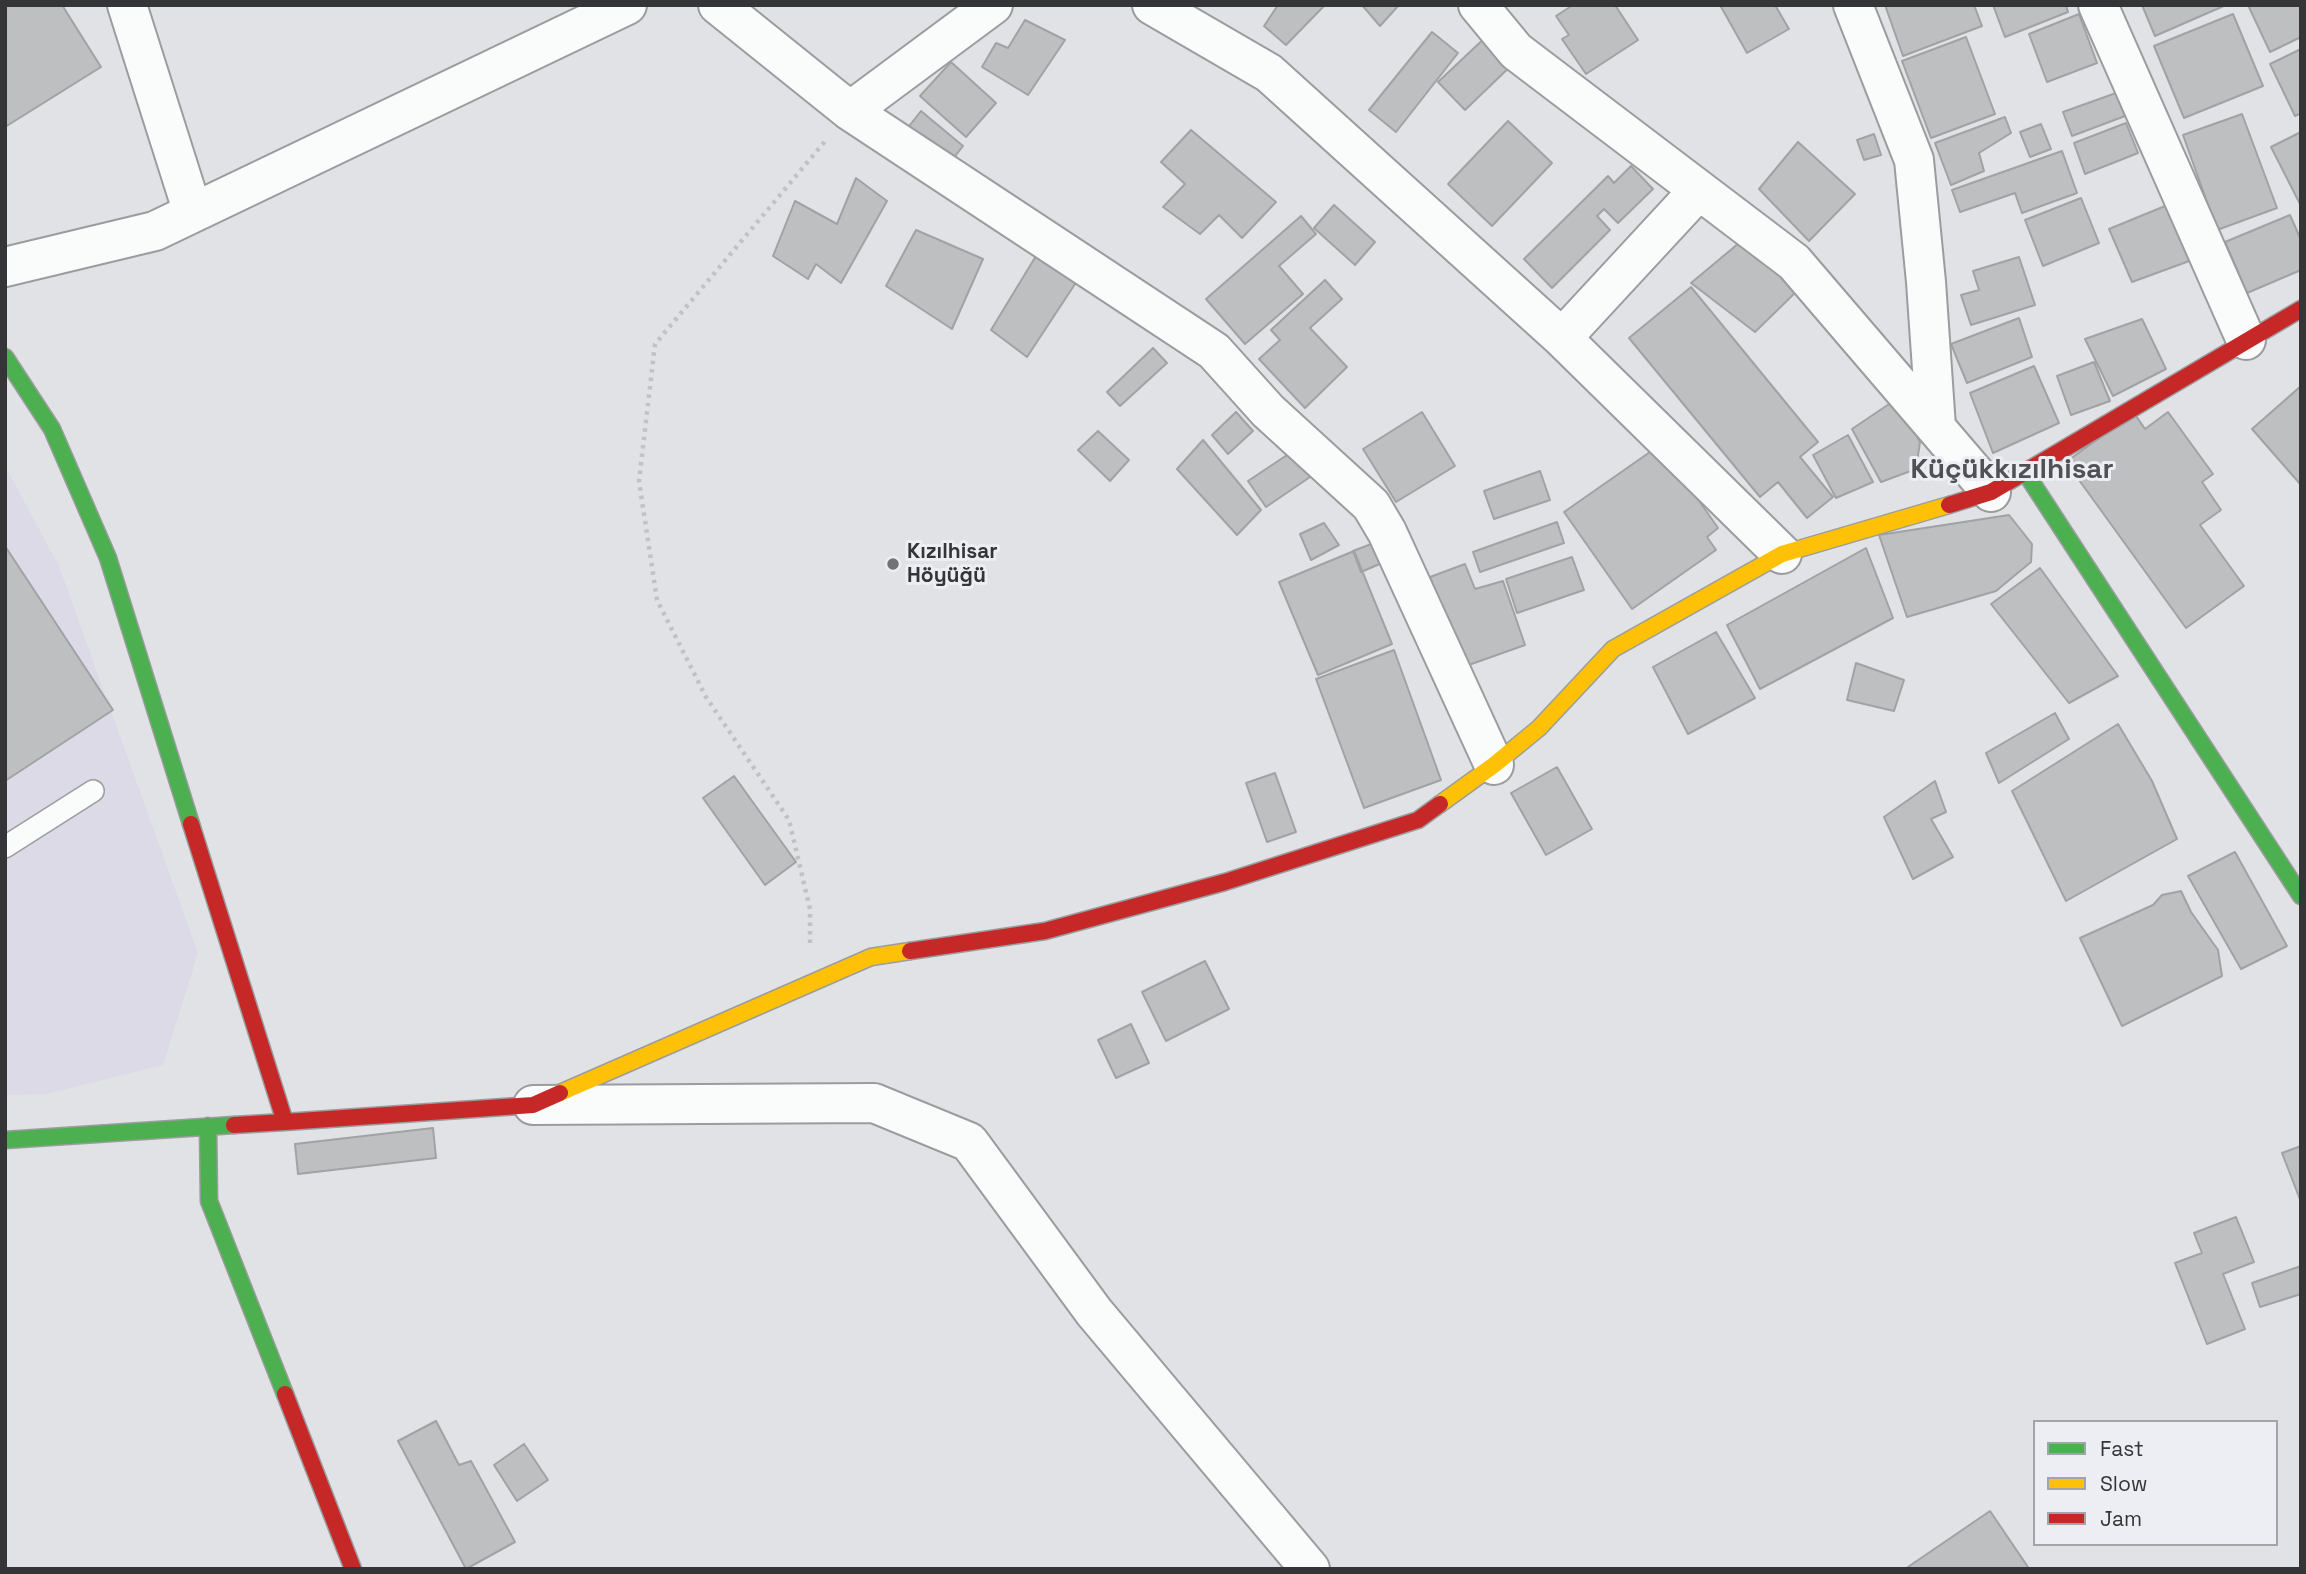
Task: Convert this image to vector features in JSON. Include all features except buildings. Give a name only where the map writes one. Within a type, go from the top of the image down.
[{"type":"street","points":[[127,5],[193,213]]},
{"type":"street","points":[[5,267],[155,231],[626,5]]},
{"type":"street","points":[[718,5],[850,111],[1214,351],[1268,411],[1371,505],[1387,532],[1494,765]]},
{"type":"street","points":[[850,111],[993,5]]},
{"type":"street","points":[[1152,5],[1193,15],[1269,73],[1562,338],[1782,554]]},
{"type":"street","points":[[1478,5],[1516,51],[1794,262],[1991,492]]},
{"type":"street","points":[[1853,5],[1914,160],[1936,427]]},
{"type":"street","points":[[2098,5],[2246,340]]},
{"type":"street","points":[[1562,338],[1699,190]]},
{"type":"street","points":[[533,1105],[871,957],[1045,930],[1225,882],[1418,820],[1494,765],[1539,728],[1613,649],[1782,554],[1991,492],[2301,309]]},
{"type":"street","points":[[5,357],[52,429],[108,558],[285,1122]]},
{"type":"street","points":[[2025,472],[2297,881]]},
{"type":"street","points":[[5,1140],[533,1105],[874,1104],[969,1142],[1094,1312],[1207,1443],[1310,1569]]},
{"type":"street","points":[[208,1126],[209,1201],[353,1569]]},
{"type":"lane","points":[[5,847],[93,791]]},
{"type":"path","points":[[810,985],[810,909],[789,820],[706,697],[657,600],[639,481],[655,344],[850,111]]},
{"type":"shaded area","points":[[5,466],[59,566],[198,953],[163,1065],[47,1094],[5,1095]]},
{"type":"traffic: fast","points":[[5,357],[52,429],[108,558],[191,824]]},
{"type":"traffic: fast","points":[[2025,472],[2301,896]]},
{"type":"traffic: fast","points":[[5,1140],[234,1125]]},
{"type":"traffic: fast","points":[[208,1126],[209,1201],[285,1394]]},
{"type":"traffic: slow","points":[[1440,804],[1539,728],[1613,649],[1782,554],[1949,505]]},
{"type":"traffic: slow","points":[[560,1093],[871,957],[910,951]]},
{"type":"traffic: jam","points":[[1949,505],[1991,492],[2301,309]]},
{"type":"traffic: jam","points":[[910,951],[1045,931],[1225,882],[1418,820],[1440,804]]},
{"type":"traffic: jam","points":[[191,824],[285,1122],[234,1125]]},
{"type":"traffic: jam","points":[[285,1122],[533,1105],[560,1093]]},
{"type":"traffic: jam","points":[[285,1394],[353,1569]]},
{"type":"place","name":"Kızılhisar Höyüğü","points":[[893,564]]},
{"type":"district","name":"Küçükkızılhisar","points":[[2012,470]]}]
